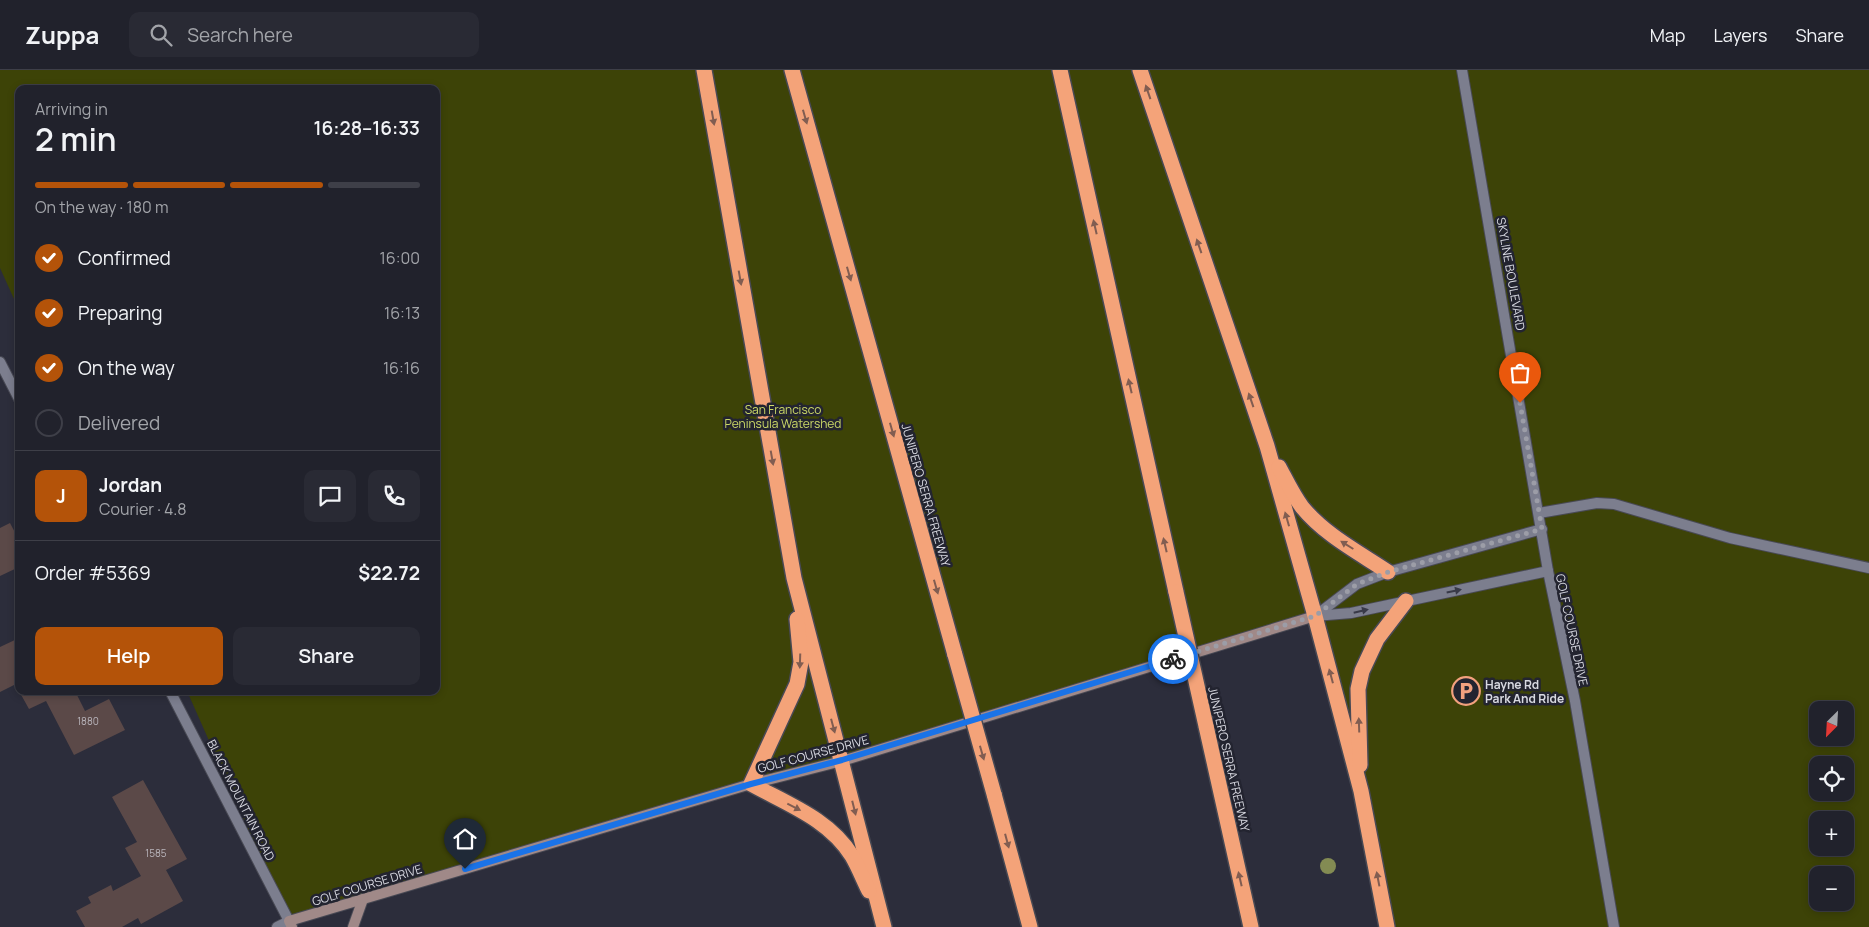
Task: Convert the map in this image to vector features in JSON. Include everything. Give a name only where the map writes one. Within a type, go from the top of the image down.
[{"type":"highway","points":[[704,70],[794,578],[883,923]]},
{"type":"highway","name":"JUNIPERO SERRA FREEWAY","points":[[792,70],[1030,927]]},
{"type":"highway","name":"JUNIPERO SERRA FREEWAY","points":[[1060,70],[1251,927]]},
{"type":"highway","points":[[1140,70],[1267,446],[1315,616],[1361,791],[1387,927]]},
{"type":"highway","points":[[1267,446],[1301,506],[1315,522],[1332,536],[1388,572]]},
{"type":"highway","points":[[794,578],[801,662],[797,684],[751,784],[807,813],[826,826],[851,855],[883,923]]},
{"type":"highway","points":[[1361,791],[1358,689],[1362,671],[1377,639],[1406,601]]},
{"type":"main road","name":"GOLF COURSE DRIVE","points":[[290,924],[363,899],[751,784],[842,760],[1315,616]]},
{"type":"main road","points":[[353,927],[363,899]]},
{"type":"street","name":"SKYLINE BOULEVARD","points":[[1462,70],[1540,513],[1548,571]]},
{"type":"street","points":[[0,362],[15,391]]},
{"type":"street","points":[[1540,513],[1597,503],[1614,504],[1730,538],[1869,568]]},
{"type":"street","name":"GOLF COURSE DRIVE","points":[[1315,616],[1357,584],[1388,572],[1542,529]]},
{"type":"street","name":"GOLF COURSE DRIVE","points":[[1315,616],[1351,613],[1548,571],[1575,701],[1614,927]]},
{"type":"street","name":"BLACK MOUNTAIN ROAD","points":[[172,695],[290,924]]},
{"type":"street","points":[[277,927],[290,924]]},
{"type":"green space","name":"San Francisco Peninsula Watershed","points":[[0,70],[1869,70],[1869,927],[1388,927],[1315,616],[289,921],[189,695],[440,695],[440,85],[15,85],[15,301],[0,268]]},
{"type":"building","points":[[10,523],[15,532],[15,569],[0,576],[0,528]]},
{"type":"building","points":[[15,640],[15,684],[0,692],[0,647]]},
{"type":"building","points":[[21,695],[77,695],[85,711],[109,699],[125,730],[74,755],[46,701],[29,709]]},
{"type":"building","points":[[143,780],[187,859],[166,870],[183,901],[141,924],[138,918],[122,927],[85,927],[76,911],[91,903],[88,897],[111,885],[113,891],[141,876],[125,848],[137,842],[112,797]]},
{"type":"way so far","points":[[1173,659],[1315,616],[1357,584],[1388,572],[1542,529],[1520,403]]},
{"type":"place","name":"Hayne Rd Park And Ride","points":[[1466,691]]},
{"type":"route","points":[[465,869],[751,784],[842,760],[1173,659]]}]
